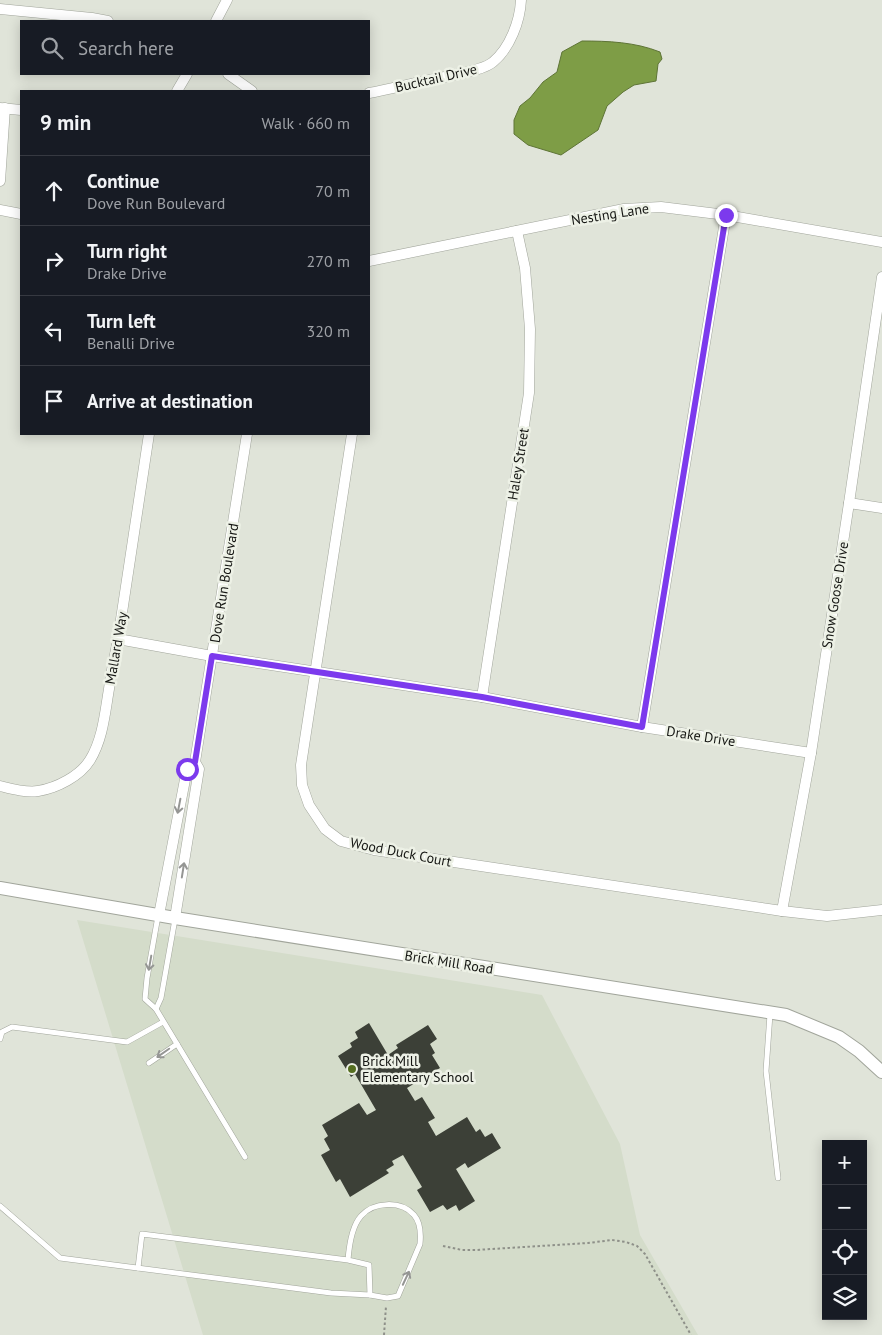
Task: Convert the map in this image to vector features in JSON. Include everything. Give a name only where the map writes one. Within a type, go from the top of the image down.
[{"type":"street","points":[[217,20],[228,0]]},
{"type":"street","name":"Bucktail Drive","points":[[370,93],[472,71],[492,63],[514,32],[521,0]]},
{"type":"street","points":[[0,9],[103,20]]},
{"type":"street","points":[[178,90],[186,75]]},
{"type":"street","points":[[229,75],[251,90]]},
{"type":"street","points":[[0,181],[3,108],[20,110]]},
{"type":"street","name":"Nesting Lane","points":[[370,261],[624,209],[661,207],[726,215],[882,242]]},
{"type":"street","points":[[0,210],[20,214]]},
{"type":"street","points":[[642,727],[726,215]]},
{"type":"street","name":"Haley Street","points":[[482,697],[529,392],[530,329],[525,268],[516,231]]},
{"type":"street","name":"Snow Goose Drive","points":[[782,911],[810,753],[850,503],[882,277]]},
{"type":"street","name":"Mallard Way","points":[[0,786],[14,790],[38,791],[59,785],[77,774],[90,760],[99,740],[118,639],[149,435]]},
{"type":"street","name":"Dove Run Boulevard","points":[[175,918],[199,769],[195,762],[238,501],[247,435]]},
{"type":"street","name":"Wood Duck Court","points":[[352,435],[301,765],[302,785],[309,805],[325,829],[341,841],[374,850],[782,911],[827,916],[882,910]]},
{"type":"street","points":[[850,503],[882,508]]},
{"type":"street","name":"Drake Drive","points":[[118,639],[212,656],[482,697],[642,727],[810,753]]},
{"type":"street","name":"Dove Run Boulevard","points":[[158,915],[187,769],[195,762]]},
{"type":"street","name":"Brick Mill Road","points":[[0,888],[786,1016],[839,1038],[860,1051],[882,1072]]},
{"type":"lane","points":[[158,915],[145,999],[156,1009],[245,1157]]},
{"type":"lane","points":[[156,1009],[161,998],[175,918]]},
{"type":"lane","points":[[770,1013],[766,1071],[778,1178]]},
{"type":"lane","points":[[0,1039],[2,1032],[12,1027],[127,1042],[164,1022]]},
{"type":"lane","points":[[149,1063],[177,1044]]},
{"type":"lane","points":[[0,1206],[60,1258],[331,1293],[387,1298],[398,1296],[420,1244],[421,1235],[414,1215],[406,1209],[394,1205],[383,1204],[372,1207],[360,1216],[354,1228],[349,1245],[348,1260]]},
{"type":"lane","points":[[138,1268],[142,1234],[348,1260],[369,1265],[370,1295]]},
{"type":"path","points":[[443,1246],[462,1250],[476,1250],[612,1240],[626,1242],[637,1246],[645,1254],[691,1335]]},
{"type":"path","points":[[384,1335],[387,1298]]},
{"type":"shaded area","points":[[582,41],[631,44],[660,52],[662,59],[658,64],[656,81],[634,85],[623,92],[607,106],[598,130],[561,155],[528,145],[514,134],[514,120],[520,106],[530,98],[543,82],[557,72],[562,52]]},
{"type":"shaded area","name":"Brick Mill Elementary School","points":[[77,920],[542,995],[620,1144],[640,1235],[698,1335],[203,1335]]},
{"type":"building","points":[[369,1023],[388,1055],[398,1048],[396,1045],[428,1025],[437,1039],[430,1044],[435,1053],[432,1055],[440,1068],[407,1088],[415,1101],[422,1097],[435,1118],[428,1122],[436,1136],[467,1117],[476,1132],[480,1129],[485,1137],[492,1133],[501,1148],[468,1168],[465,1163],[456,1169],[475,1201],[459,1211],[456,1205],[447,1210],[443,1205],[430,1212],[417,1190],[422,1187],[403,1155],[392,1161],[394,1165],[386,1170],[389,1173],[350,1197],[340,1179],[336,1182],[321,1155],[330,1150],[324,1139],[328,1136],[322,1125],[359,1103],[367,1115],[376,1110],[355,1074],[351,1077],[338,1056],[352,1047],[350,1043],[358,1038],[355,1032]]},
{"type":"place","name":"Brick Mill Elementary School","points":[[352,1069]]},
{"type":"route","points":[[187,769],[195,762],[212,656],[482,697],[642,727],[726,215]]}]
